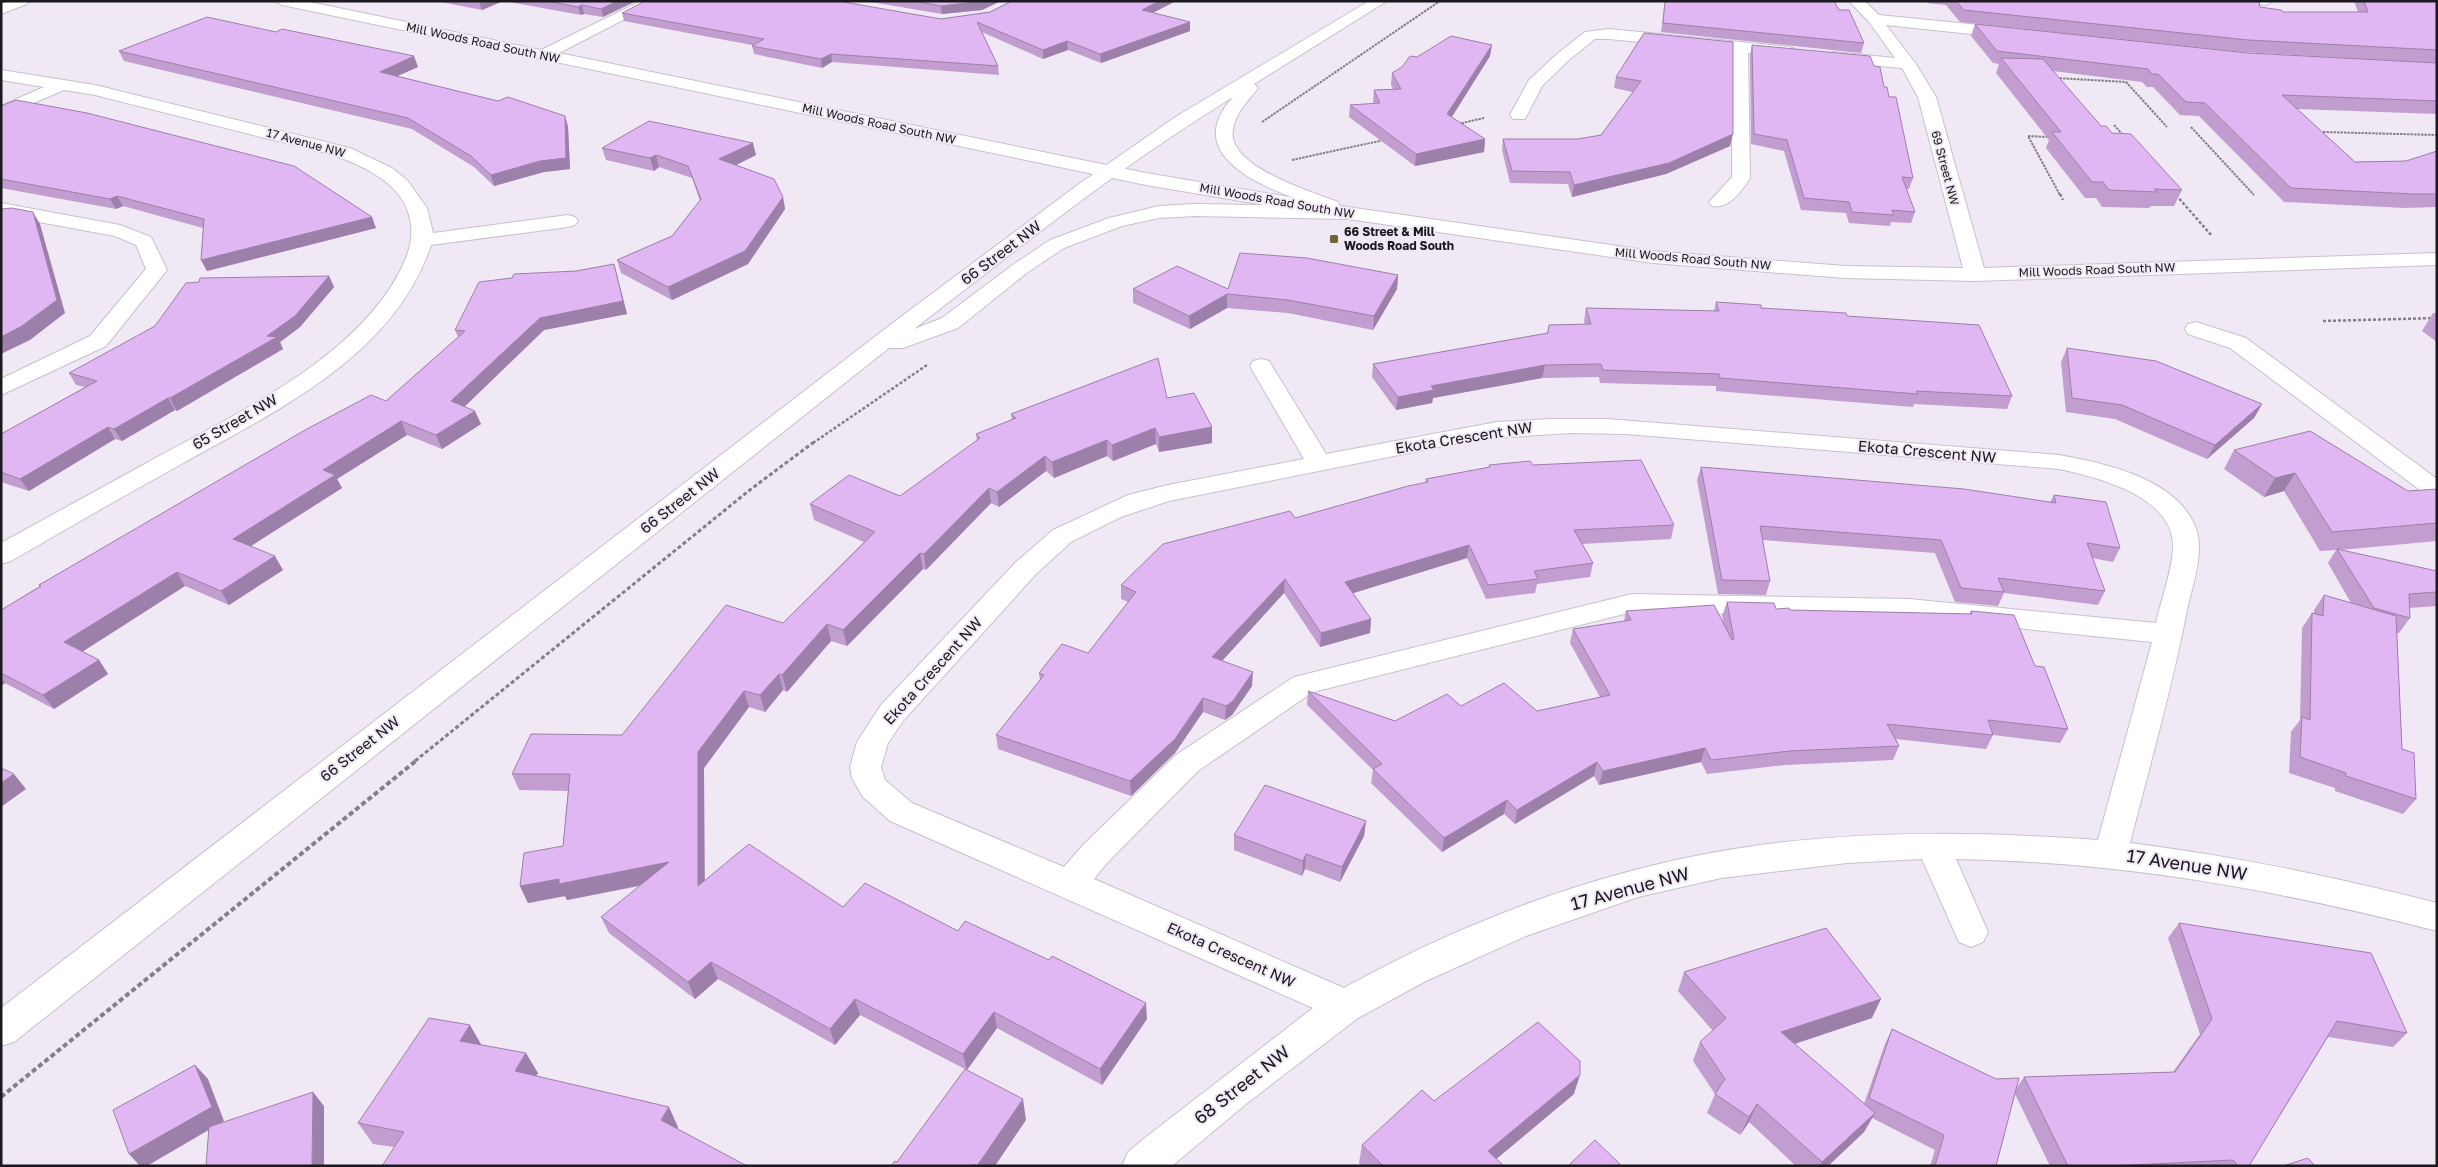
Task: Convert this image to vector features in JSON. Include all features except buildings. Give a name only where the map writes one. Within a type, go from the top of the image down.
[{"type":"street","points":[[1,10],[22,1]]},
{"type":"street","name":"Mill Woods Road South NW","points":[[282,1],[1111,172],[1348,213],[1653,257],[1845,272],[1974,274],[2437,259]]},
{"type":"street","points":[[543,55],[653,1]]},
{"type":"street","name":"66 Street NW","points":[[1,1030],[906,324],[1183,120],[1380,1]]},
{"type":"street","name":"69 Street NW","points":[[1856,1],[1874,19],[1908,64],[1927,97],[1974,274]]},
{"type":"street","points":[[1874,19],[2024,35]]},
{"type":"street","points":[[1519,115],[1535,84],[1563,57],[1591,35],[1609,34],[1908,64]]},
{"type":"street","points":[[1718,202],[1741,178],[1740,47]]},
{"type":"street","points":[[1283,60],[1246,91],[1228,112],[1223,123],[1225,144],[1238,164],[1258,175],[1348,213]]},
{"type":"street","name":"17 Avenue NW","points":[[1,75],[104,92],[344,152],[366,161],[385,172],[409,194],[422,223],[423,240]]},
{"type":"street","points":[[1,112],[62,85]]},
{"type":"street","points":[[1,209],[120,232],[144,242],[157,270],[98,341],[1,388]]},
{"type":"street","points":[[875,350],[950,323],[1021,268],[1057,244],[1116,222],[1159,212],[1195,210],[1348,213]]},
{"type":"street","points":[[423,240],[568,221]]},
{"type":"street","name":"65 Street NW","points":[[1,555],[272,402],[315,373],[348,348],[389,307],[414,266],[423,240]]},
{"type":"street","points":[[2196,329],[2238,343],[2437,491]]},
{"type":"street","points":[[1261,366],[1319,462]]},
{"type":"street","name":"Ekota Crescent NW","points":[[1346,1006],[1070,884],[901,812],[880,798],[871,784],[865,770],[867,752],[874,737],[892,713],[1026,568],[1062,536],[1137,500],[1319,462],[1501,429],[1592,425],[2059,462],[2117,476],[2145,489],[2162,501],[2182,524],[2186,549],[2168,634],[2111,853]]},
{"type":"street","points":[[1070,884],[1095,854],[1187,763],[1304,684],[1632,603],[1909,608],[2168,634]]},
{"type":"street","points":[[1933,846],[1971,932]]},
{"type":"street","name":"17 Avenue NW","points":[[1346,1006],[1448,954],[1510,926],[1579,902],[1670,876],[1759,859],[1844,849],[1933,846],[2111,853],[2311,885],[2437,917]]},
{"type":"street","name":"68 Street NW","points":[[1142,1166],[1215,1104],[1346,1006]]},
{"type":"path","points":[[1256,126],[1440,1]]},
{"type":"path","points":[[2060,83],[2055,78],[2126,82],[2167,126]]},
{"type":"path","points":[[1450,126],[1484,118]]},
{"type":"path","points":[[2114,125],[2126,139],[2117,139]]},
{"type":"path","points":[[2191,127],[2254,195]]},
{"type":"path","points":[[2323,132],[2437,135]]},
{"type":"path","points":[[2048,137],[2028,136],[2063,200]]},
{"type":"path","points":[[1285,161],[1392,138]]},
{"type":"path","points":[[2172,191],[2212,236]]},
{"type":"path","points":[[2323,321],[2437,318]]},
{"type":"path","points":[[1,1097],[751,489],[839,424],[908,380],[931,361]]},
{"type":"place","name":"66 Street & Mill Woods Road South","points":[[1334,239]]}]
